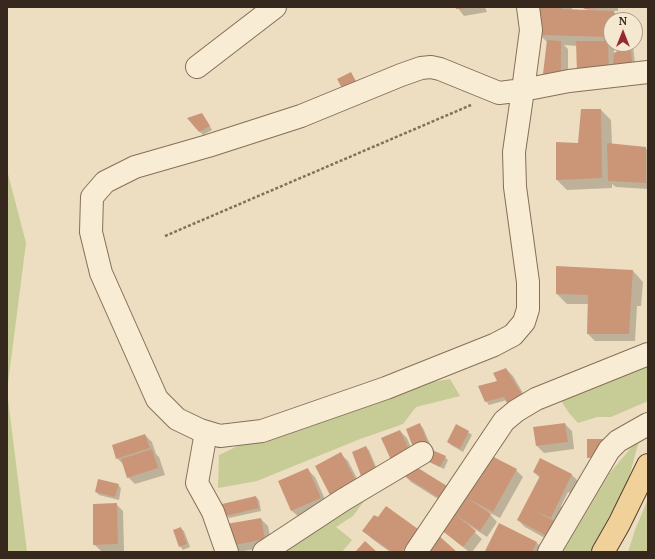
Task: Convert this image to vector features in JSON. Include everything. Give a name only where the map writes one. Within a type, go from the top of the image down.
[{"type":"main road","points":[[603,552],[620,524],[648,465]]},
{"type":"street","points":[[197,67],[275,7]]},
{"type":"street","points":[[528,7],[531,30],[523,90],[514,152],[515,187],[528,282],[528,309],[524,322],[513,335],[386,388],[262,431],[220,436],[206,432],[177,419],[157,399],[100,272],[91,232],[92,197],[105,182],[136,167],[301,116],[401,75],[422,68],[431,67],[440,69],[499,93],[523,90],[569,81],[648,72]]},
{"type":"street","points":[[416,552],[504,421],[516,411],[536,399],[648,354]]},
{"type":"street","points":[[549,552],[609,450],[618,441],[648,424]]},
{"type":"street","points":[[206,432],[197,483],[213,512],[227,552]]},
{"type":"street","points":[[264,552],[343,500],[422,453]]},
{"type":"path","points":[[165,236],[499,93]]},
{"type":"green space","points":[[7,170],[26,243],[7,391]]},
{"type":"green space","points":[[648,361],[648,401],[611,417],[597,417],[578,423],[569,413],[558,396]]},
{"type":"green space","points":[[450,379],[460,396],[416,407],[403,424],[360,439],[257,481],[218,488],[219,455],[283,424],[414,385]]},
{"type":"green space","points":[[7,391],[27,552],[7,552]]},
{"type":"green space","points":[[640,437],[628,481],[590,552],[563,552],[609,474]]},
{"type":"green space","points":[[370,493],[353,516],[336,527],[352,540],[342,552],[274,552]]},
{"type":"green space","points":[[648,499],[648,552],[628,552],[635,530]]},
{"type":"building","points":[[456,7],[466,7],[466,8],[456,9]]},
{"type":"building","points":[[537,7],[562,7],[562,9],[614,11],[603,12],[603,37],[539,35]]},
{"type":"building","points":[[583,7],[601,7],[601,8],[584,9]]},
{"type":"building","points":[[547,40],[561,41],[561,74],[543,74]]},
{"type":"building","points":[[576,41],[603,41],[603,52],[608,52],[609,72],[577,74]]},
{"type":"building","points":[[631,52],[633,68],[612,72],[614,53]]},
{"type":"building","points":[[351,72],[359,87],[345,94],[337,79]]},
{"type":"building","points":[[581,109],[601,109],[602,178],[556,180],[556,142],[578,143]]},
{"type":"building","points":[[202,113],[210,126],[199,132],[187,118]]},
{"type":"building","points":[[607,143],[646,147],[646,183],[608,181]]},
{"type":"building","points":[[556,266],[633,270],[629,334],[587,334],[588,295],[556,294]]},
{"type":"building","points":[[506,368],[524,398],[508,405],[504,397],[485,402],[478,386],[497,381],[493,373]]},
{"type":"building","points":[[420,423],[430,449],[446,456],[440,467],[416,455],[406,429]]},
{"type":"building","points":[[565,423],[568,442],[536,446],[533,427]]},
{"type":"building","points":[[456,424],[469,431],[460,449],[447,442]]},
{"type":"building","points":[[400,430],[411,454],[392,462],[381,438]]},
{"type":"building","points":[[145,434],[150,448],[116,459],[112,445]]},
{"type":"building","points":[[587,439],[604,439],[604,457],[587,458]]},
{"type":"building","points":[[366,446],[376,470],[361,476],[352,452]]},
{"type":"building","points":[[152,449],[158,468],[127,478],[121,459]]},
{"type":"building","points":[[341,452],[356,481],[330,495],[315,466]]},
{"type":"building","points":[[488,454],[517,469],[493,512],[467,498],[491,514],[480,531],[456,515],[476,531],[463,547],[440,529]]},
{"type":"building","points":[[540,458],[572,474],[551,518],[535,511],[562,525],[554,540],[517,520],[540,476],[533,472]]},
{"type":"building","points":[[410,463],[447,486],[439,498],[403,475]]},
{"type":"building","points":[[308,468],[321,498],[291,511],[278,481]]},
{"type":"building","points":[[98,479],[119,484],[115,497],[95,492]]},
{"type":"building","points":[[256,496],[259,508],[225,516],[222,504]]},
{"type":"building","points":[[117,503],[118,544],[93,545],[93,504]]},
{"type":"building","points":[[386,506],[418,529],[402,552],[392,552],[362,531],[374,515],[378,517]]},
{"type":"building","points":[[261,518],[265,539],[230,546],[226,524]]},
{"type":"building","points":[[499,523],[537,542],[532,552],[485,551]]},
{"type":"building","points":[[181,527],[187,544],[179,547],[173,530]]},
{"type":"building","points":[[437,534],[457,552],[431,552],[425,548]]},
{"type":"building","points":[[365,541],[377,552],[355,552]]}]
